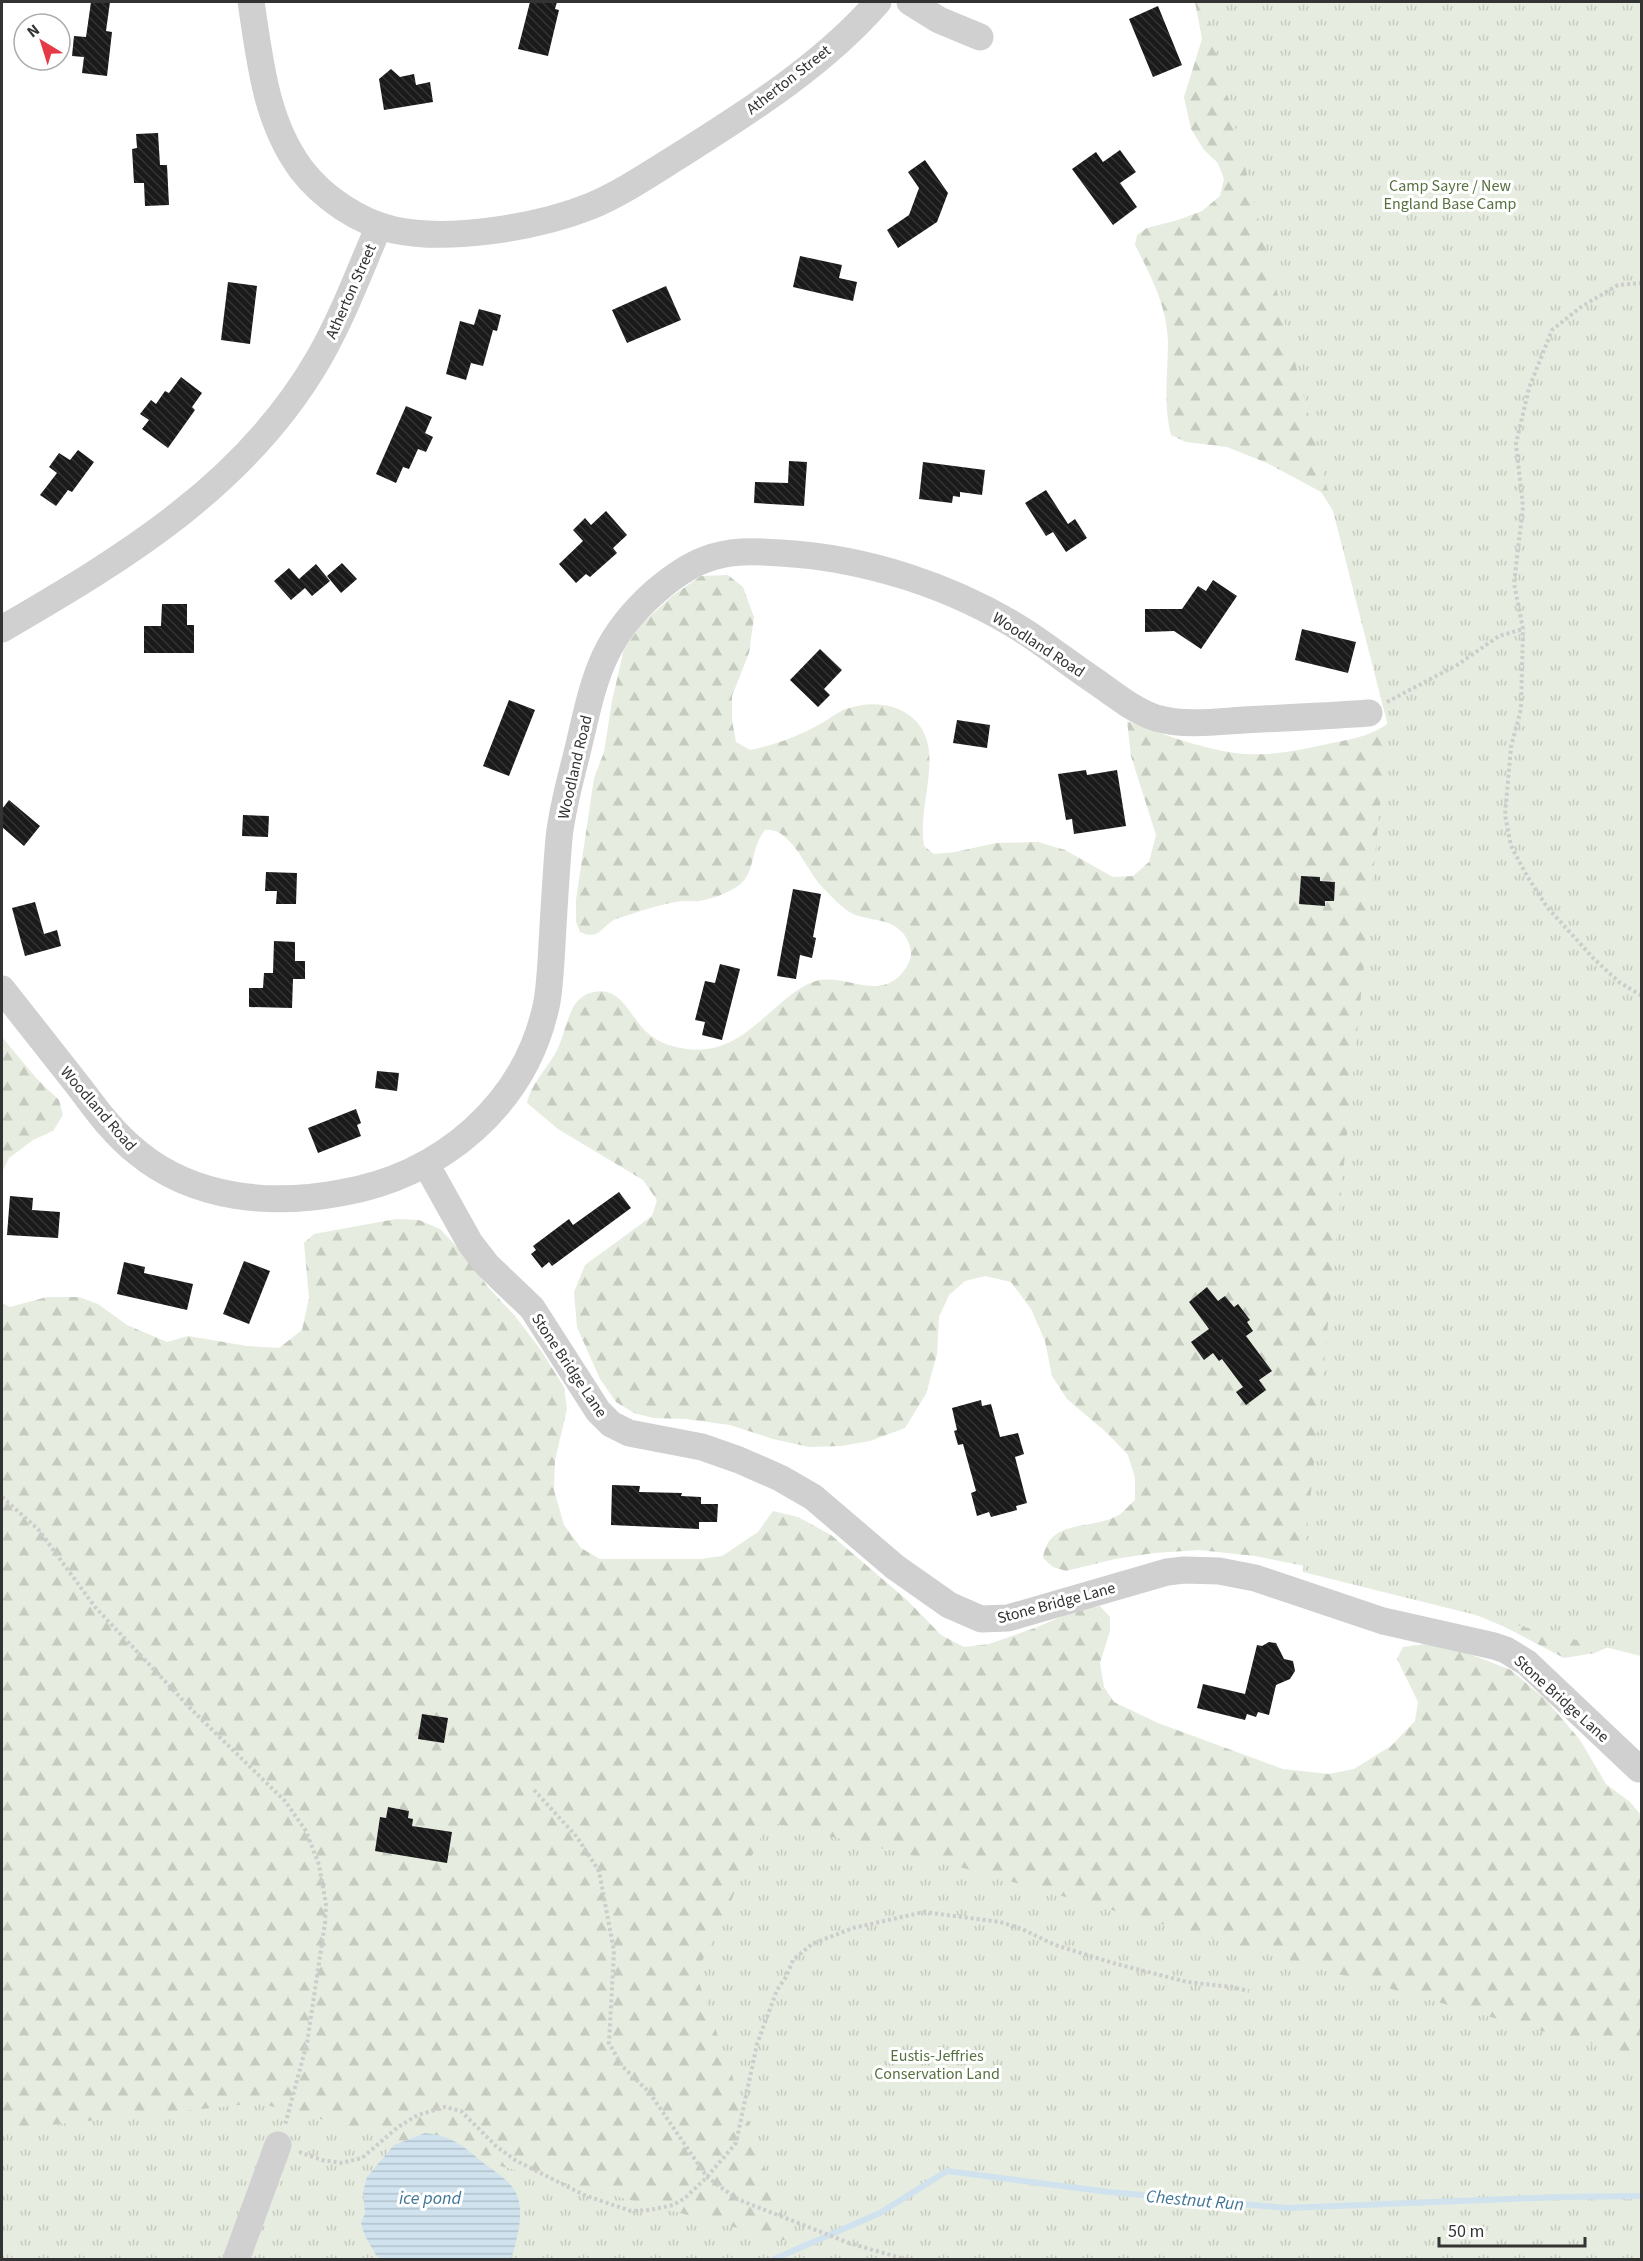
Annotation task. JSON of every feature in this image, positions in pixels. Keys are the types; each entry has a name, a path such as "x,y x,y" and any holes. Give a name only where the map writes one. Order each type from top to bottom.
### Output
{"street":[{"path":"251,2 267,98 285,144 302,171 324,193 348,211 379,226"},
{"name":"Atherton Street","path":"2,629 171,523 210,491 247,455 294,398 319,358 341,315 379,226 416,233 485,231 537,222 597,203 638,181 768,96 840,39 878,2"},
{"path":"910,2 946,24 980,37"},
{"name":"Woodland Road","path":"2,989 99,1113 126,1143 152,1163 192,1184 238,1196 316,1197 369,1187 426,1164 462,1140 493,1112 518,1080 542,1022 549,987 562,817 600,664 614,637 635,610 666,582 707,559 737,552 794,554 839,560 917,581 965,600 1004,619 1128,704 1159,719 1198,722 1369,713"},
{"name":"Stone Bridge Lane","path":"426,1164 470,1243 487,1265 532,1308 597,1411 611,1425 629,1433 683,1443 720,1453 759,1468 798,1487 912,1580 966,1614 981,1619 1008,1618 1132,1581 1175,1571 1219,1571 1246,1576 1365,1616 1506,1650 1527,1663 1639,1768"},
{"path":"236,2259 278,2145"}],"path":[{"path":"1641,283 1618,285 1581,307 1552,330 1537,366 1516,444 1523,507 1514,583 1523,629 1521,709 1511,747 1505,815 1510,846 1547,907 1619,982 1641,996"},
{"path":"1369,713 1457,665 1499,636 1523,629"},
{"path":"2,1497 38,1529 95,1607 194,1712 285,1801 306,1831 313,1847 326,1904 320,1962 307,2043 294,2096 278,2145 322,2160 341,2163 362,2158 398,2127 418,2115 445,2107 460,2111 496,2146 515,2160 584,2195 631,2211 673,2205 685,2198 707,2177 736,2143 757,2044 777,1990 786,1977 793,1960 812,1944 853,1928 924,1912 1000,1922 1022,1929 1055,1945 1113,1964 1187,1982 1249,1991"},
{"path":"534,1790 577,1837 598,1871 614,1951 609,2043 622,2066 649,2092 707,2177 738,2199 849,2243 908,2259"}],"green space":[{"path":"1195,2 1641,2 1623,1640 1595,1653 1564,1658 1505,1627 1457,1607 1324,1570 1255,1556 1199,1550 1154,1553 1115,1559 1066,1571 1053,1567 1043,1558 1053,1537 1061,1531 1119,1515 1135,1500 1135,1478 1128,1455 1107,1433 1067,1399 1052,1376 1045,1341 1031,1309 1011,1282 985,1276 965,1281 949,1295 939,1317 937,1354 926,1394 905,1428 870,1441 841,1446 809,1447 773,1439 730,1425 686,1419 653,1418 634,1413 616,1402 600,1379 577,1327 574,1292 585,1265 652,1216 657,1200 643,1180 558,1129 527,1103 535,1083 556,1052 573,1008 578,1001 587,994 599,991 609,993 624,1004 654,1038 677,1047 703,1050 731,1042 743,1035 788,997 812,982 828,979 878,986 889,983 900,976 911,954 907,939 898,928 886,922 853,914 846,909 817,881 791,842 783,835 765,830 760,837 748,875 734,889 709,899 669,903 619,918 593,935 580,932 576,922 576,900 594,778 604,752 612,701 624,649 642,624 672,596 701,576 728,575 743,587 754,617 749,653 732,696 732,720 736,742 750,750 796,736 843,710 859,705 887,706 899,709 910,716 926,737 929,751 923,834 924,846 934,854 996,843 1038,842 1065,850 1113,877 1133,876 1149,862 1156,835 1131,756 1127,721 1217,750 1232,753 1268,754 1356,738 1378,730 1391,721 1348,534 1321,492 1267,463 1227,447 1186,442 1171,435 1167,401 1168,342 1165,316 1152,280 1135,245 1137,235 1147,228 1202,211 1220,196 1224,179 1218,163 1204,150 1191,129 1184,97 1202,39"},
{"name":"Camp Sayre / New England Base Camp","path":"1203,2 1641,2 1641,1656 1303,1572 1388,726"},
{"path":"2,1037 36,1078 59,1100 63,1115 53,1131 33,1140 9,1158 2,1172"},
{"path":"396,1219 419,1220 440,1229 515,1316 540,1349 564,1387 567,1409 555,1460 554,1490 564,1525 581,1548 600,1559 701,1559 722,1556 758,1532 773,1511 798,1517 831,1535 907,1600 941,1635 964,1647 989,1644 1079,1609 1100,1606 1110,1617 1110,1631 1100,1663 1104,1687 1114,1702 1158,1723 1283,1769 1329,1774 1354,1769 1391,1746 1415,1721 1418,1702 1397,1659 1403,1647 1433,1643 1511,1670 1547,1701 1580,1740 1606,1784 1630,1802 1641,1815 1641,2259 511,2259 426,2133 394,2145 2,2181 2,1303 10,1307 47,1297 79,1297 98,1304 127,1325 167,1342 188,1336 247,1346 279,1348 302,1330 309,1298 304,1243 314,1234"},
{"name":"Eustis-Jeffries Conservation Land","path":"768,1822 949,1864 1526,2027 1641,2056 1641,2259 2,2259 2,2130 259,2103 791,2242 696,1974"}],"water":[{"name":"ice pond","path":"425,2133 442,2136 462,2146 513,2188 519,2204 520,2223 511,2259 383,2260 376,2255 365,2236 361,2223 365,2213 363,2192 367,2177 394,2145"}],"building":[{"path":"91,2 110,2 106,31 112,32 107,76 82,73 84,57 72,56 74,36 86,37"},
{"path":"530,2 557,2 555,9 559,10 548,56 518,49"},
{"path":"1158,6 1182,65 1153,77 1129,19"},
{"path":"391,69 400,77 414,74 416,85 430,82 433,102 384,110 379,79"},
{"path":"158,133 160,165 167,165 169,205 145,206 144,183 134,183 132,149 137,148 136,134"},
{"path":"1120,150 1136,172 1120,183 1137,207 1113,225 1072,169 1096,152 1103,162"},
{"path":"925,160 948,193 937,222 898,248 887,230 909,215 919,188 908,172"},
{"path":"800,256 842,265 839,278 857,282 853,301 793,287"},
{"path":"228,282 257,286 250,344 221,340"},
{"path":"666,286 681,320 627,343 612,310"},
{"path":"479,309 501,315 497,331 493,330 483,366 471,363 466,380 446,374 460,321 474,325"},
{"path":"181,377 202,393 192,407 195,410 168,448 142,429 149,420 140,414 151,400 156,404 165,391 169,393"},
{"path":"406,406 432,417 425,433 433,437 426,452 418,449 409,469 403,467 396,483 376,474"},
{"path":"78,450 94,462 72,492 68,490 56,506 40,495 57,473 49,467 59,453 70,460"},
{"path":"789,461 807,462 804,506 754,503 755,482 788,483"},
{"path":"923,462 985,470 982,495 960,492 960,497 953,496 952,503 919,499"},
{"path":"1046,490 1068,524 1075,519 1087,538 1066,552 1053,532 1046,536 1025,503"},
{"path":"606,511 627,535 613,548 617,553 590,577 586,574 576,583 559,564 583,541 573,530 585,518 591,525"},
{"path":"342,563 357,579 341,593 327,576"},
{"path":"316,564 330,581 312,596 305,588 291,600 274,581 289,568 299,579"},
{"path":"1213,580 1237,596 1201,649 1174,631 1145,632 1145,609 1182,609 1198,586 1206,591"},
{"path":"162,604 187,604 187,625 194,625 194,653 144,653 144,626 161,626"},
{"path":"1302,629 1356,642 1348,673 1295,660"},
{"path":"820,649 842,670 824,689 830,695 818,707 790,680"},
{"path":"509,700 535,710 509,776 483,766"},
{"path":"957,720 990,725 987,748 953,743"},
{"path":"1086,770 1087,775 1117,770 1126,826 1074,834 1072,819 1066,820 1058,774"},
{"path":"9,800 40,826 24,846 2,827 2,809"},
{"path":"243,815 269,816 268,837 242,836"},
{"path":"266,872 297,873 296,904 276,904 277,891 265,891"},
{"path":"1301,876 1320,877 1320,881 1335,882 1334,901 1325,901 1325,906 1299,904"},
{"path":"793,889 821,894 813,937 816,938 812,958 800,955 796,979 777,976"},
{"path":"35,902 44,934 57,930 61,946 25,956 12,908"},
{"path":"274,941 295,942 295,961 305,961 305,979 293,979 292,1008 249,1007 249,988 263,988 264,973 273,973"},
{"path":"720,964 740,969 722,1040 702,1035 705,1022 695,1020 705,981 715,983"},
{"path":"377,1071 399,1073 397,1091 375,1088"},
{"path":"356,1109 361,1123 357,1125 361,1136 318,1153 308,1128"},
{"path":"619,1192 631,1208 552,1266 549,1262 542,1268 531,1254 536,1250 533,1246 569,1219 573,1225"},
{"path":"10,1196 33,1198 32,1210 60,1212 58,1238 7,1235"},
{"path":"244,1261 270,1271 249,1324 223,1314"},
{"path":"124,1262 145,1267 144,1273 193,1284 187,1310 117,1294"},
{"path":"1207,1287 1218,1301 1225,1296 1234,1307 1238,1304 1250,1320 1247,1322 1253,1331 1246,1336 1272,1371 1259,1380 1266,1390 1246,1405 1236,1392 1243,1387 1222,1359 1219,1361 1213,1353 1204,1360 1191,1342 1209,1329 1189,1302"},
{"path":"981,1400 982,1406 991,1404 1000,1437 1018,1433 1024,1454 1015,1457 1027,1503 1016,1506 1017,1510 991,1517 989,1512 977,1516 971,1493 976,1491 963,1444 958,1445 952,1408"},
{"path":"612,1485 640,1486 639,1492 682,1493 681,1496 701,1497 701,1504 718,1504 717,1522 699,1522 699,1529 611,1525"},
{"path":"1269,1642 1276,1643 1284,1659 1293,1661 1295,1671 1290,1679 1276,1685 1269,1715 1258,1712 1256,1717 1247,1714 1245,1720 1197,1708 1203,1684 1245,1694 1257,1645 1262,1646"},
{"path":"422,1714 448,1718 444,1743 418,1739"},
{"path":"388,1807 409,1811 408,1818 413,1819 412,1826 452,1832 447,1863 375,1851 380,1817 386,1818"}],"waterway":[{"name":"Chestnut Run","path":"772,2260 880,2213 947,2171 1109,2192 1287,2208 1558,2197 1642,2196"}]}
